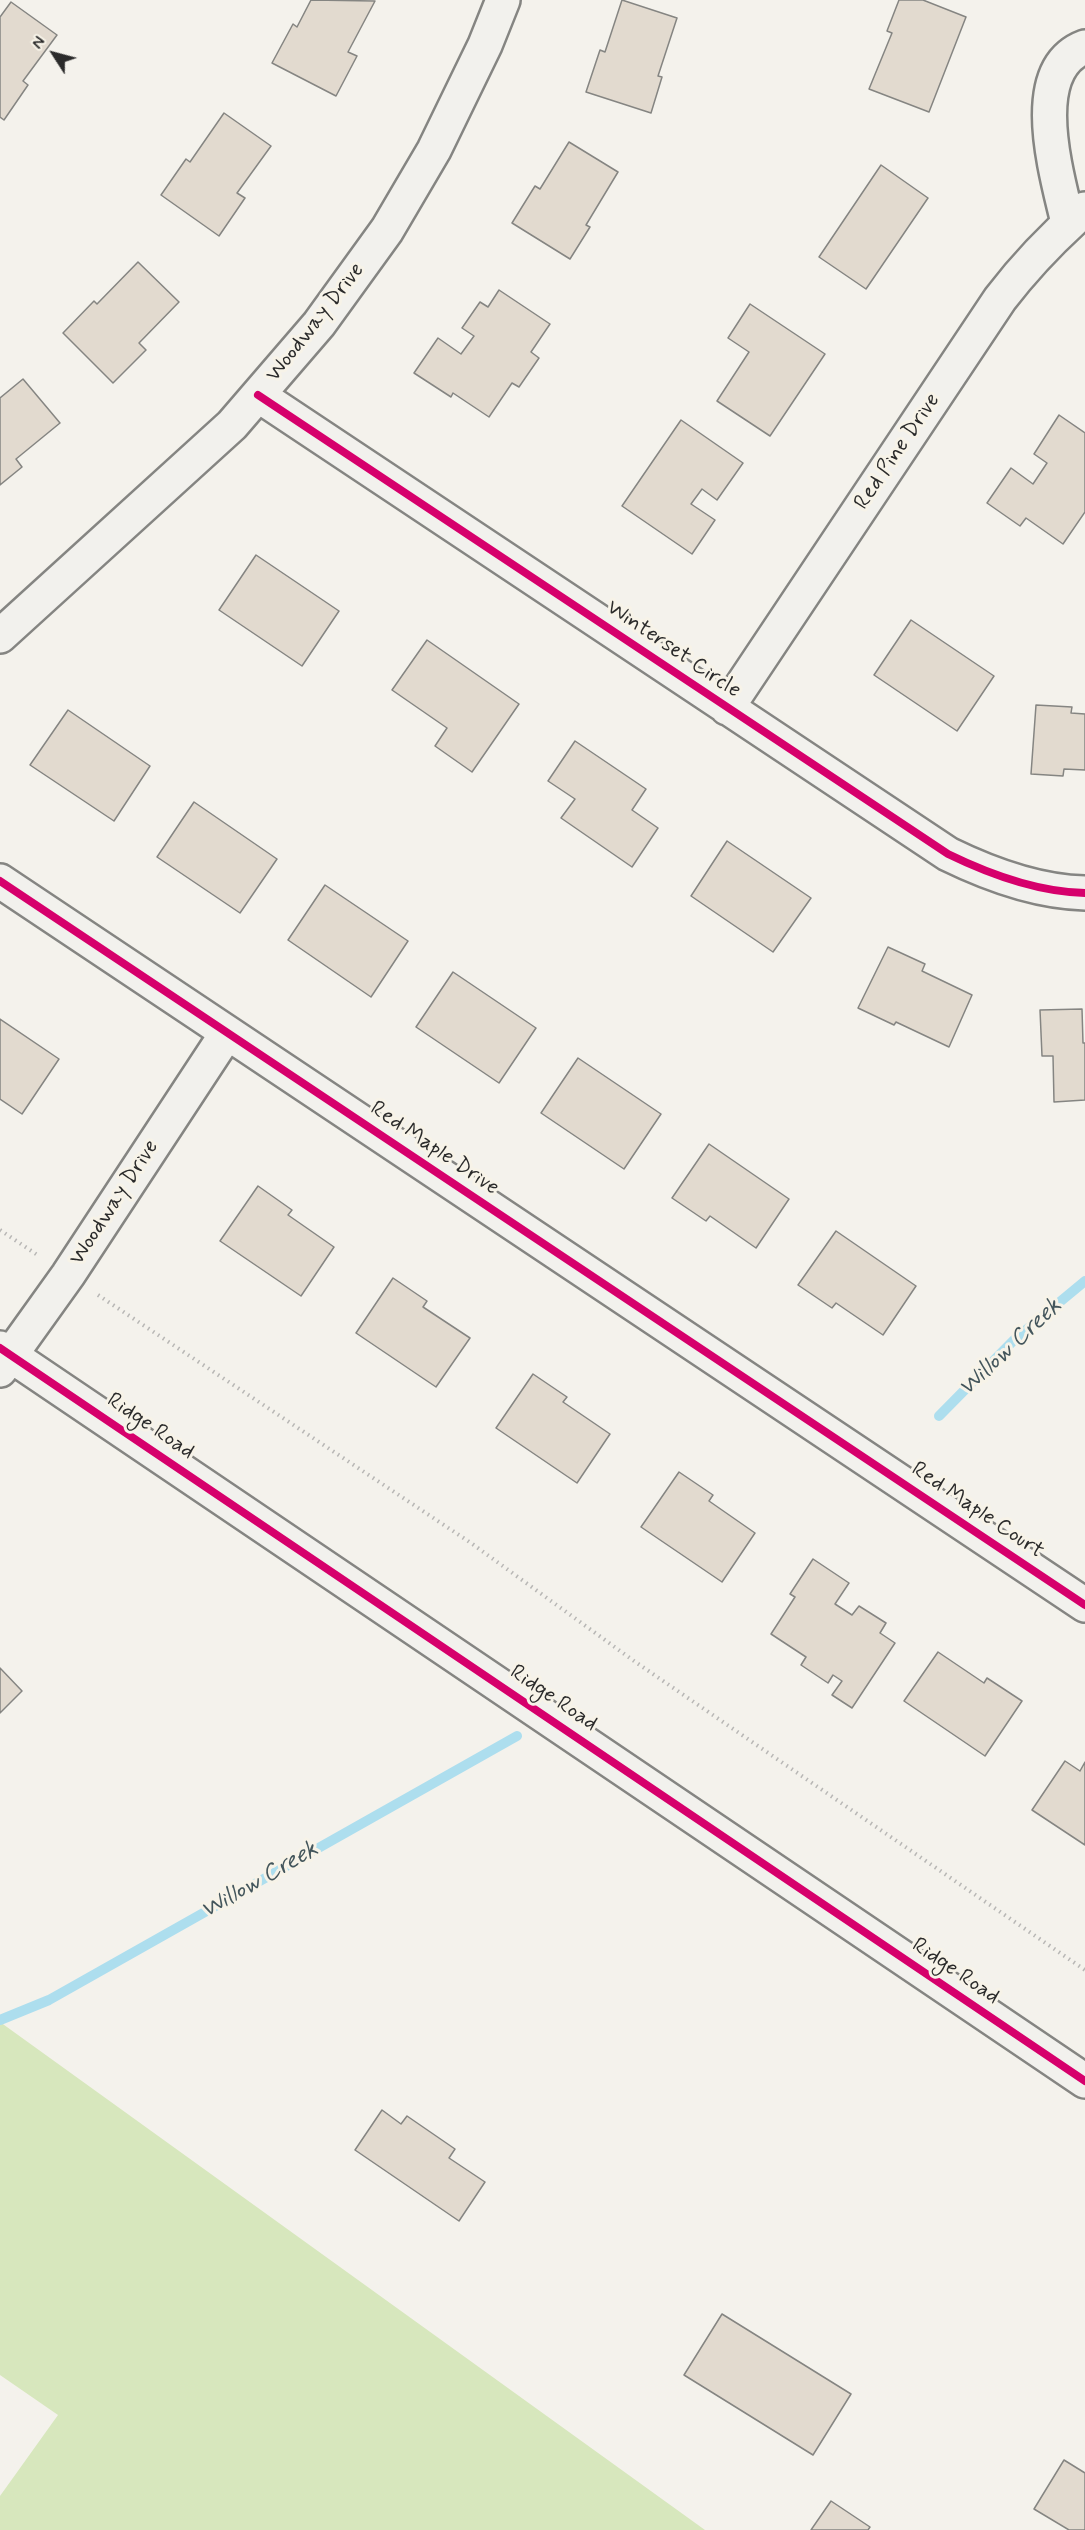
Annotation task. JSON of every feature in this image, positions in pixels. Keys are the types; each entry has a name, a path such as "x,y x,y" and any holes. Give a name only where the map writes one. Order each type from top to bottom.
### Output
{"street":[{"name":"Woodway Drive","path":"0,636 232,425 319,324 387,230 434,150 485,45 503,0"},
{"path":"1077,216 1052,149 1050,117 1052,89 1060,68 1075,51 1085,47"},
{"name":"Red Pine Drive","path":"727,708 1000,299 1025,266 1077,216"},
{"name":"Winterset Circle","path":"258,395 948,854 1012,881 1069,893 1085,893"},
{"name":"Red Maple Drive","path":"0,881 848,1447"},
{"name":"Woodway Drive","path":"3,1357 68,1275 227,1033"},
{"name":"Ridge Road","path":"3,1357 1085,2081"},
{"name":"Red Maple Court","path":"848,1447 1085,1605"}],"path":[{"path":"0,1230 471,1543 634,1661 1085,1970"}],"green space":[{"path":"0,2022 705,2530 0,2530 0,2496 58,2415 0,2375"}],"building":[{"path":"311,0 375,1 348,52 357,56 336,96 272,63 293,24 297,27"},
{"path":"622,0 677,18 658,76 662,77 651,113 586,92 600,50 605,52"},
{"path":"899,0 923,0 966,17 929,112 869,89 892,33 887,31"},
{"path":"11,2 57,35 23,81 28,85 4,120 0,117 0,17"},
{"path":"224,113 271,146 237,193 245,198 219,236 161,195 186,159 190,162"},
{"path":"569,142 618,172 586,225 590,227 570,259 512,223 535,186 540,189"},
{"path":"881,165 928,198 866,289 819,257"},
{"path":"138,262 179,302 139,343 146,350 113,383 63,333 94,301 97,304"},
{"path":"499,290 550,324 531,352 539,358 519,387 512,383 489,417 453,393 451,397 414,373 438,338 461,354 474,336 462,328 480,302 488,307"},
{"path":"750,304 825,354 770,436 717,401 749,352 728,338"},
{"path":"23,379 60,423 16,459 22,467 0,485 0,398"},
{"path":"1059,415 1085,433 1085,512 1063,544 1026,518 1020,526 987,503 1011,468 1033,484 1047,463 1034,454"},
{"path":"681,420 743,463 717,500 702,489 691,504 715,520 692,554 622,506"},
{"path":"256,555 339,611 302,666 219,610"},
{"path":"911,620 994,676 957,731 874,675"},
{"path":"427,640 519,704 472,772 435,746 447,728 392,690"},
{"path":"1036,705 1072,707 1071,713 1085,714 1085,770 1064,769 1063,776 1031,774"},
{"path":"68,710 150,766 114,821 30,765"},
{"path":"575,741 646,789 632,810 658,828 632,867 561,818 575,799 548,781"},
{"path":"194,802 277,859 240,913 157,857"},
{"path":"727,841 811,898 773,952 691,896"},
{"path":"325,885 408,941 371,997 288,940"},
{"path":"888,947 925,964 922,971 972,995 949,1047 896,1022 894,1025 858,1008"},
{"path":"453,972 536,1028 499,1083 416,1027"},
{"path":"1082,1009 1083,1043 1085,1043 1085,1100 1054,1102 1053,1056 1042,1056 1040,1010"},
{"path":"0,1019 59,1059 22,1114 0,1099"},
{"path":"578,1058 661,1114 624,1169 541,1113"},
{"path":"709,1144 789,1199 756,1248 710,1216 706,1221 672,1198"},
{"path":"258,1186 292,1210 288,1215 334,1247 301,1296 220,1241"},
{"path":"836,1231 916,1286 883,1335 836,1303 832,1308 798,1285"},
{"path":"393,1278 427,1301 423,1307 470,1338 436,1387 356,1333"},
{"path":"533,1374 567,1397 563,1402 610,1434 577,1483 496,1428"},
{"path":"679,1472 713,1495 709,1501 755,1533 722,1582 641,1527"},
{"path":"813,1559 849,1583 835,1604 852,1615 859,1606 886,1623 880,1633 895,1643 852,1708 832,1695 842,1681 833,1675 828,1683 801,1665 806,1657 771,1634 795,1597 790,1594"},
{"path":"938,1652 984,1683 987,1678 1022,1701 985,1756 904,1701"},
{"path":"0,1668 22,1691 0,1713"},
{"path":"1065,1761 1080,1771 1085,1762 1085,1845 1032,1810"},
{"path":"382,2110 401,2124 407,2116 455,2149 449,2158 485,2182 459,2221 355,2150"},
{"path":"722,2314 851,2394 813,2455 684,2375"},
{"path":"1064,2460 1085,2473 1085,2530 1069,2530 1034,2509"},
{"path":"831,2501 870,2527 868,2530 811,2530"}],"waterway":[{"name":"Willow Creek","path":"939,1416 1015,1339 1085,1281"},
{"name":"Willow Creek","path":"0,2020 49,2000 517,1736"}],"cycle path":[{"path":"258,395 948,854 981,869 1032,886 1085,893"},
{"path":"0,881 1085,1605"},
{"path":"0,1348 1085,2081"}]}
